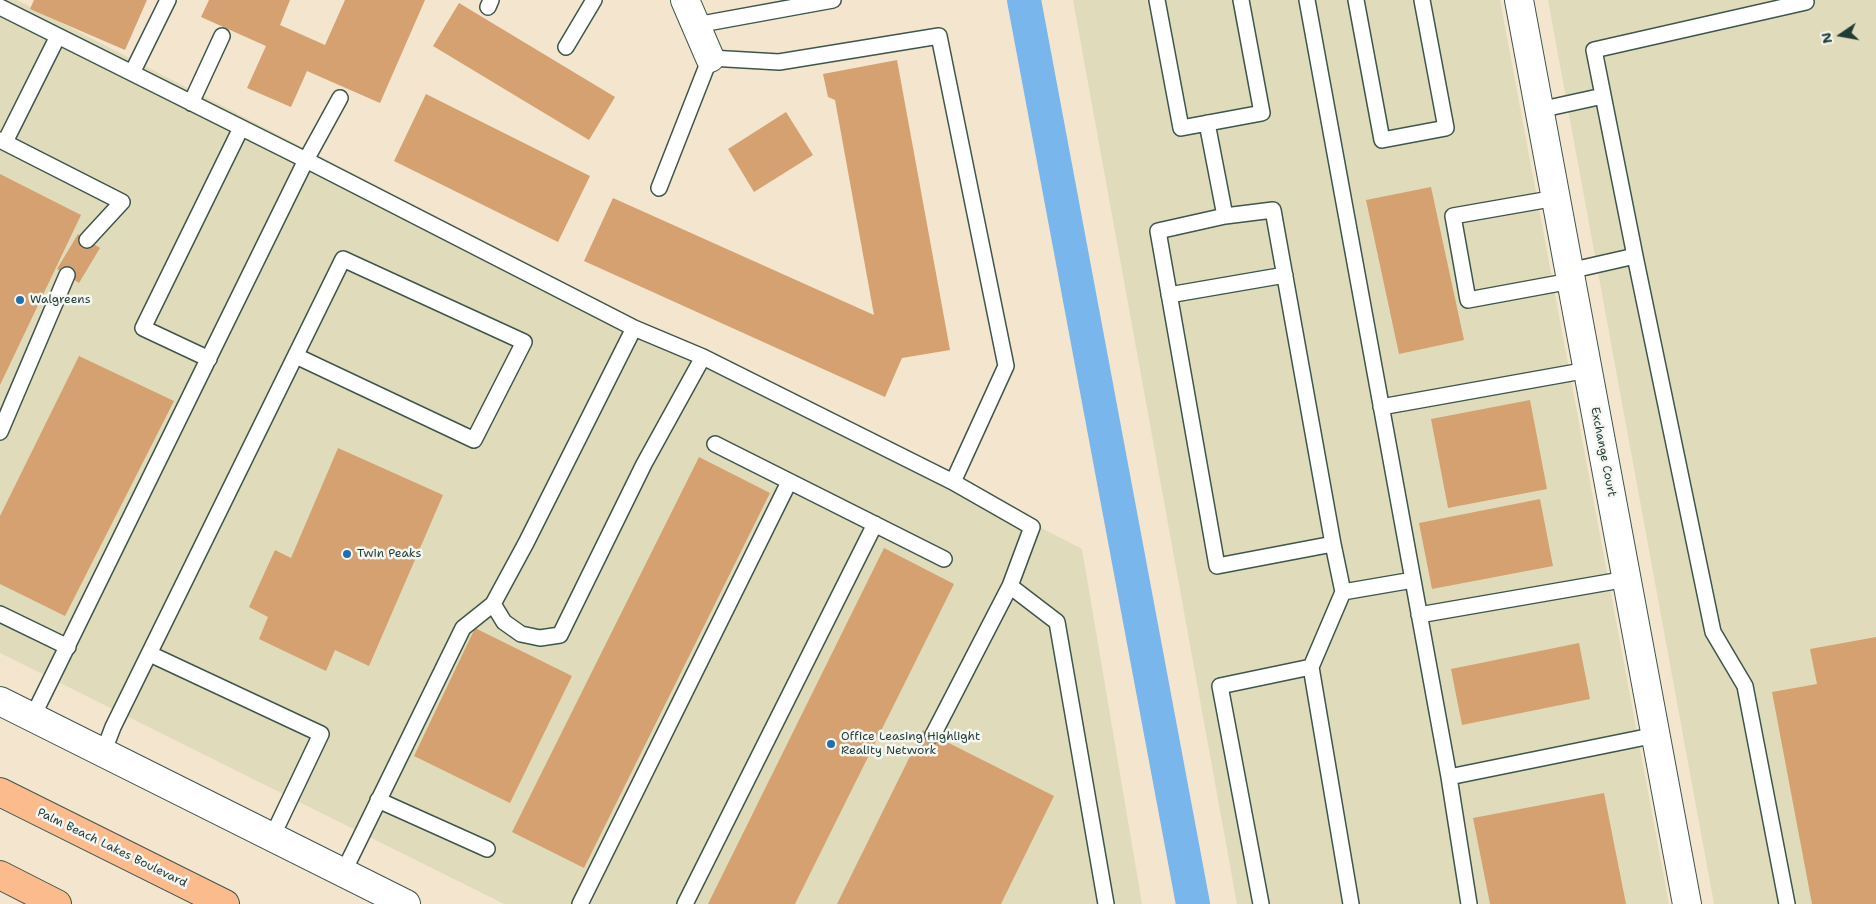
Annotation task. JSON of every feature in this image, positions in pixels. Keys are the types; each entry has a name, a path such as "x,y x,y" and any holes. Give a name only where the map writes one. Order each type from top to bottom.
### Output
{"main road":[{"name":"Palm Beach Lakes Boulevard","path":"0,792 225,904"},
{"path":"0,875 58,904"}],"street":[{"path":"685,0 710,58"},
{"name":"Exchange Court","path":"1518,0 1688,904"},
{"path":"0,700 406,904"}],"lane":[{"path":"132,73 168,0"},
{"path":"566,47 594,0"},
{"path":"696,25 834,0"},
{"path":"1157,0 1181,128 1262,113 1241,0"},
{"path":"1307,0 1449,777 1469,904"},
{"path":"1356,0 1382,140 1446,128 1422,0"},
{"path":"1787,904 1745,686 1713,632 1594,50 1806,2"},
{"path":"0,7 306,160 634,328 703,357 953,482 1032,527 1010,586 933,735"},
{"path":"58,36 3,141 122,202 87,240"},
{"path":"191,103 222,36"},
{"path":"659,188 710,58 779,62 939,36 1006,366 953,482"},
{"path":"1539,110 1603,96"},
{"path":"33,716 306,160 340,98"},
{"path":"1207,123 1225,216"},
{"path":"209,359 142,328 241,128"},
{"path":"1556,198 1453,216 1468,300 1570,276 1635,256"},
{"path":"1333,544 1217,566 1158,231 1225,216 1274,210 1343,592 1311,668 1351,904"},
{"path":"103,753 113,727 343,259 524,342 474,440 296,356"},
{"path":"1169,295 1285,275"},
{"path":"0,432 67,276"},
{"path":"344,873 463,628 493,604 526,543 634,328"},
{"path":"493,604 504,622 521,634 540,638 560,635 644,464 703,357"},
{"path":"1381,407 1588,370"},
{"path":"715,444 944,559"},
{"path":"580,904 789,482"},
{"path":"685,904 874,524"},
{"path":"1419,615 1626,579"},
{"path":"1343,592 1413,580"},
{"path":"1010,586 1057,622 1106,904"},
{"path":"0,614 68,647"},
{"path":"150,654 321,734 272,837"},
{"path":"1262,904 1220,686 1311,668"},
{"path":"1449,777 1656,735"},
{"path":"378,800 487,849"}],"shaded area":[{"path":"0,0 17,0 1082,549 1142,904 504,904 0,653"},
{"path":"1073,0 1500,0 1669,904 1237,904"},
{"path":"1548,0 1876,0 1876,904 1714,904"}],"building":[{"path":"34,0 147,0 125,50 30,9"},
{"path":"209,0 290,0 280,25 325,45 345,0 425,0 380,103 307,71 291,107 247,88 266,46 201,17"},
{"path":"459,3 615,97 589,140 433,46"},
{"path":"897,60 950,350 902,358 885,397 584,261 613,198 874,315 835,100 828,97 823,74"},
{"path":"426,94 590,176 558,242 394,161"},
{"path":"786,112 813,155 754,192 728,149"},
{"name":"Walgreens","path":"0,174 81,215 0,385"},
{"path":"1431,187 1464,340 1399,354 1366,200"},
{"path":"78,234 100,248 79,283 57,269"},
{"path":"79,356 174,401 65,616 0,584 0,516"},
{"path":"1530,400 1547,489 1448,508 1431,419"},
{"path":"338,448 443,495 369,666 335,650 326,671 259,639 268,617 249,607 275,550 291,558"},
{"path":"699,457 770,493 584,868 512,832"},
{"path":"1540,499 1553,566 1432,589 1419,523"},
{"name":"Office Leasing Highlight Reality Network","path":"884,548 954,584 795,904 708,904"},
{"path":"475,628 572,676 510,803 414,756"},
{"path":"1876,637 1876,904 1812,904 1772,692 1817,684 1810,649"},
{"path":"1579,643 1590,699 1462,725 1451,669"},
{"path":"923,730 1054,796 1001,904 837,904"},
{"path":"1604,793 1626,904 1490,904 1473,818"}],"waterway":[{"path":"1024,0 1193,904"}],"place":[{"name":"Walgreens","path":"20,300"},
{"name":"Twin Peaks","path":"347,554"},
{"name":"Office Leasing Highlight Reality Network","path":"831,744"}]}
